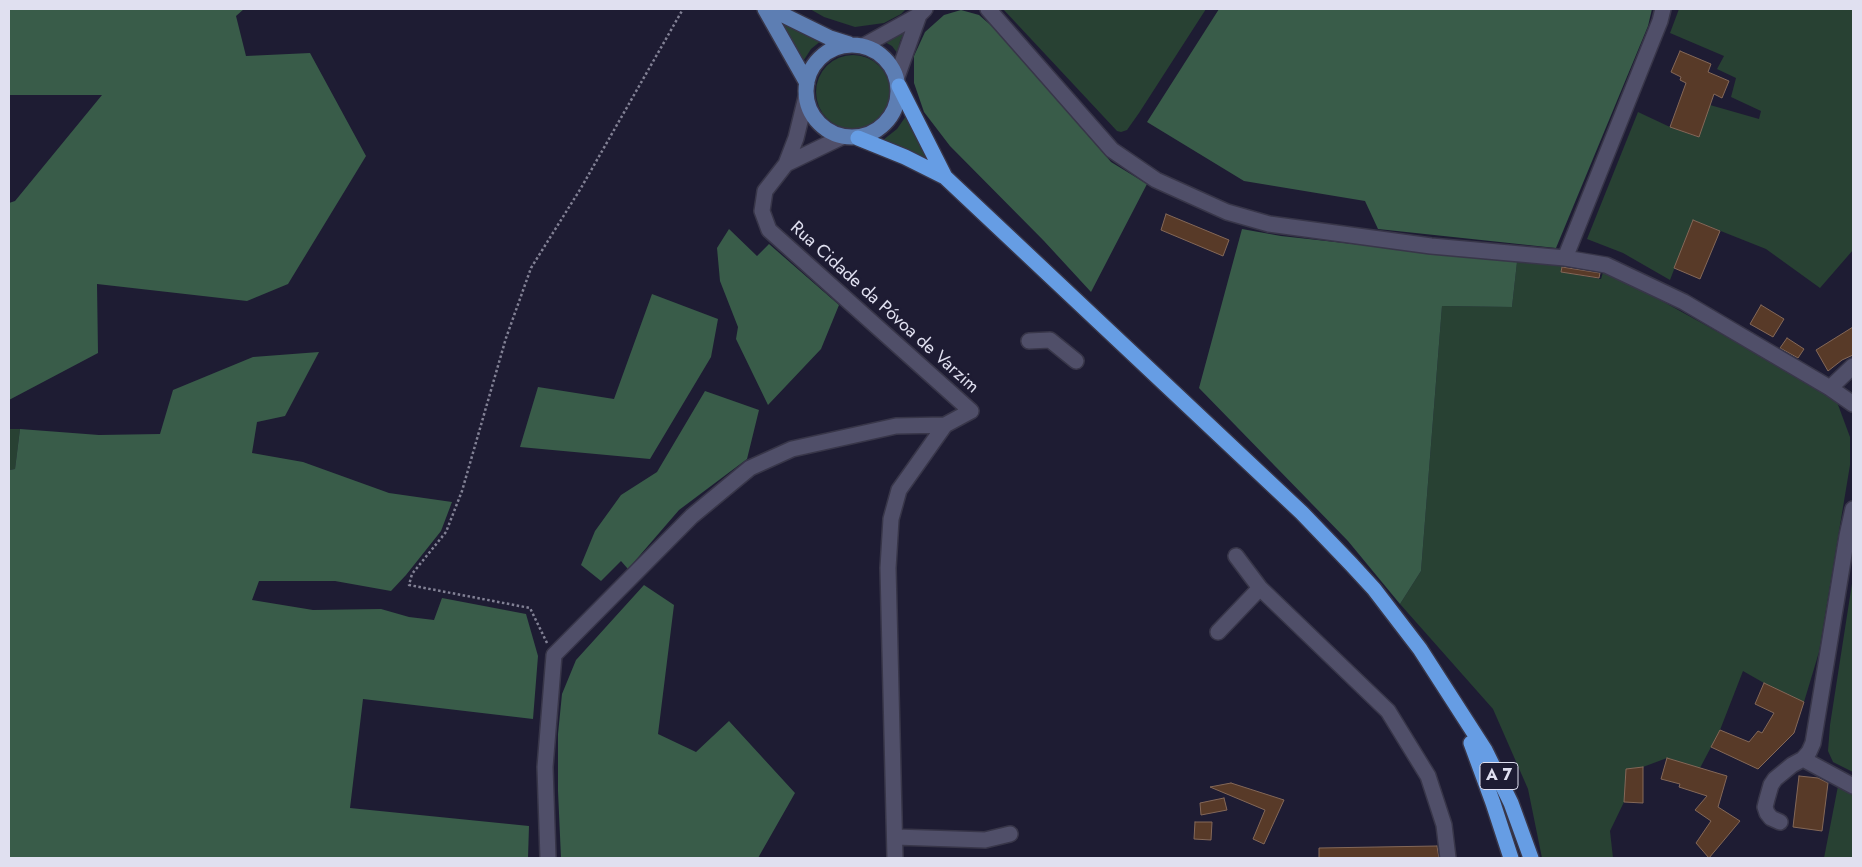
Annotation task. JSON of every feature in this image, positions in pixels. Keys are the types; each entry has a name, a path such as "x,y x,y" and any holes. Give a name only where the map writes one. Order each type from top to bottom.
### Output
{"highway":[{"path":"898,82 945,177"},
{"path":"850,137 905,158 945,177 1187,404 1327,539 1374,589 1397,618 1420,649 1453,700"},
{"name":"A 7","path":"1453,700 1481,767 1511,858"},
{"name":"A 7","path":"1453,700 1497,773 1511,803 1531,858"}],"main road":[{"path":"765,9 807,90 810,110 818,122 829,132 850,137 872,134 884,126 897,105 898,82 886,60 856,45 830,38 771,9"},
{"path":"807,90 812,68 820,57 840,46 856,45"}],"street":[{"path":"988,9 1112,150 1156,180 1227,212 1269,224 1432,246 1565,258 1606,266 1684,302 1830,388 1853,404"},
{"path":"1565,258 1660,21 1663,9"},
{"path":"856,45 922,12"},
{"path":"898,82 922,12"},
{"name":"Rua Cidade da Póvoa de Varzim","path":"807,90 796,138 786,164 765,190 762,212 769,230 971,411 945,425"},
{"path":"786,164 850,137"},
{"path":"1029,341 1050,340 1076,361"},
{"path":"1830,388 1853,366"},
{"path":"548,858 545,766 554,655 692,516 750,468 792,449 811,444 896,426 945,425"},
{"path":"895,858 888,568 891,519 899,490 945,425"},
{"path":"1780,822 1770,818 1765,807 1771,785 1780,774 1803,759 1809,752 1816,728 1847,536 1853,510"},
{"path":"1236,556 1260,588 1388,711 1428,776 1444,825 1448,858"},
{"path":"1218,632 1260,588"},
{"path":"1803,759 1853,786"},
{"path":"895,837 986,840 1010,834"}],"path":[{"path":"554,655 530,608 410,585 412,574 446,532 462,491 506,338 531,268 582,188 684,9"}],"green space":[{"path":"9,9 244,9 236,16 246,56 310,53 366,156 288,284 247,301 97,284 98,353 9,400 9,203 15,201 102,95 9,95"},
{"path":"810,9 906,9 901,14 884,23 855,27 824,17"},
{"path":"1003,9 1206,9 1139,113 1127,130 1121,132 1117,131"},
{"path":"1219,9 1652,9 1648,26 1556,248 1378,229 1365,201 1244,181 1147,122"},
{"path":"1679,9 1853,9 1853,250 1820,288 1766,249 1693,220 1670,280 1623,253 1587,239 1638,112 1670,127 1698,137 1710,105 1759,119 1761,111 1731,97 1736,78 1717,69 1724,56 1670,33"},
{"path":"961,10 979,15 1002,35 1111,162 1147,184 1091,292 1044,241 950,146 924,112 914,83 914,56 925,32 944,15"},
{"path":"781,21 822,40 811,49 802,63 779,22"},
{"path":"907,28 900,41 898,54 892,46 883,41"},
{"path":"853,55 867,58 879,66 887,78 890,92 887,106 879,118 867,126 853,129 839,126 827,118 819,106 816,92 819,78 827,66 839,58"},
{"path":"906,116 935,160 932,163 900,146 883,140 897,129"},
{"path":"729,229 757,256 769,244 839,305 821,349 768,405 736,339 738,327 720,281 717,248"},
{"path":"1242,229 1281,236 1517,262 1512,307 1442,306 1421,571 1400,604 1348,541 1199,388"},
{"path":"1563,261 1561,272 1601,279 1604,269 1805,380 1837,402 1850,437 1850,465 1819,652 1804,702 1743,671 1720,730 1700,768 1667,758 1643,767 1626,769 1624,802 1610,831 1613,858 1542,858 1528,789 1493,709 1400,604 1421,571 1442,306 1512,307 1517,262"},
{"path":"652,294 718,319 711,357 650,459 520,447 538,387 614,399"},
{"path":"319,352 285,416 257,422 252,453 303,462 389,493 452,502 441,531 391,591 335,581 259,581 252,600 313,610 381,609 409,617 434,620 442,598 526,614 538,656 533,719 363,699 350,808 529,826 528,858 9,858 9,470 15,469 20,429 99,435 160,434 173,390 253,357"},
{"path":"705,391 759,410 747,459 679,510 628,569 621,561 601,581 581,565 595,531 621,495 657,472"},
{"path":"9,429 20,429 15,469 9,470"},
{"path":"1853,577 1853,772 1833,762 1828,751 1830,725"},
{"path":"644,585 674,605 658,734 696,752 729,721 795,793 758,858 561,858 558,734 562,694 576,660"},
{"path":"1838,786 1853,792 1853,858 1824,858"}],"building":[{"path":"1680,51 1711,64 1708,72 1729,81 1722,98 1714,94 1699,137 1670,127 1686,83 1680,80 1681,77 1671,72"},
{"path":"1166,214 1229,240 1223,256 1161,230"},
{"path":"1693,220 1720,231 1700,279 1674,268"},
{"path":"1562,267 1600,273 1599,278 1561,272"},
{"path":"1761,305 1784,319 1773,337 1750,324"},
{"path":"1853,327 1853,355 1842,360 1828,371 1816,350"},
{"path":"1787,338 1804,349 1798,358 1780,348"},
{"path":"1764,683 1804,702 1794,733 1758,769 1711,747 1720,730 1749,742 1758,731 1762,733 1774,713 1755,704"},
{"path":"1667,758 1727,776 1718,807 1740,821 1709,858 1696,843 1711,821 1695,810 1707,796 1679,787 1680,784 1661,779"},
{"path":"1643,767 1643,803 1624,802 1626,769"},
{"path":"1799,776 1818,778 1828,783 1822,831 1793,827"},
{"path":"1231,783 1284,800 1264,844 1253,839 1265,810 1210,787"},
{"path":"1224,798 1227,810 1201,815 1200,803"},
{"path":"1195,822 1212,822 1211,840 1194,839"},
{"path":"1437,846 1439,858 1319,858 1319,848"}]}
